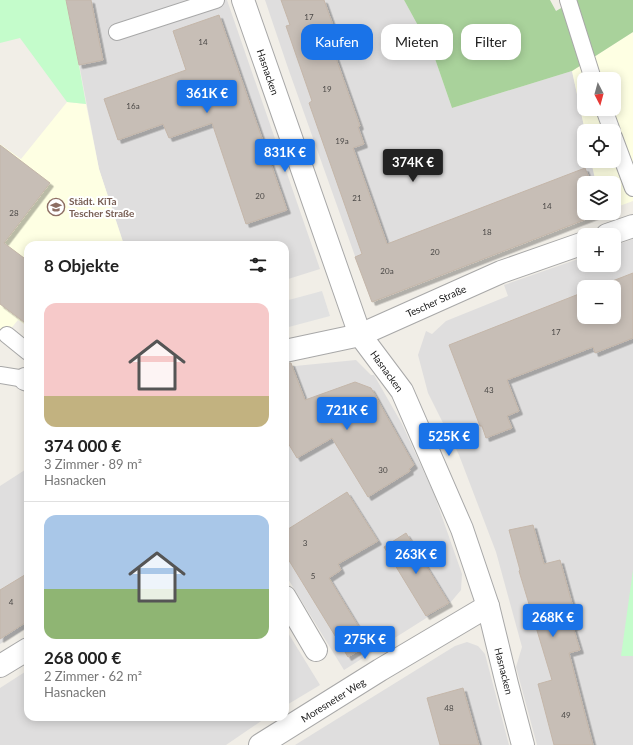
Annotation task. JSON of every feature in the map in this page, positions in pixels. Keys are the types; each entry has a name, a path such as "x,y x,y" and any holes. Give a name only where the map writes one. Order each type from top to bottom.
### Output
{"street":[{"name":"Hasnacken","path":"243,0 360,335 402,390 462,529 488,606 523,745"},
{"path":"621,230 633,226"},
{"name":"Tescher Straße","path":"289,350 360,335 501,272 577,245"},
{"path":"289,604 316,650"},
{"name":"Moresneter Weg","path":"260,745 380,670 488,606"},
{"path":"0,666 24,651"}],"lane":[{"path":"117,32 216,0"},
{"path":"568,0 591,72"},
{"path":"621,156 633,188"},
{"path":"7,335 24,349"},
{"path":"0,375 24,379"}],"shaded area":[{"path":"67,0 227,0 320,269 289,279 289,241 123,241 99,169"},
{"path":"265,0 404,0 417,24 381,24 381,60 435,60 452,108 572,71 577,94 577,116 582,116 583,124 577,124 577,168 593,168 594,176 577,176 577,220 583,220 371,301"},
{"path":"633,32 633,201 621,205 621,176 594,176 593,168 621,168 621,124 583,124 582,116 621,116 621,72 577,72 577,94 572,71"},
{"name":"Städt. KiTa Tescher Straße","path":"67,102 86,104 99,169 123,241 24,241 24,324 18,320 0,342 0,144 21,159"},
{"path":"633,239 633,745 537,745 516,667 522,647 496,552 459,455 428,393 418,355 426,331 432,334 446,321 508,296 504,285 577,259 577,272 621,272 621,243"},
{"path":"322,291 330,316 289,327 289,300"},
{"path":"356,360 371,375 374,375 402,424 434,494 462,574 461,590 450,603 344,670 289,581 289,367"},
{"path":"24,471 24,629 0,644 0,486"},
{"path":"289,635 320,685 289,704"},
{"path":"467,642 478,646 485,654 509,745 295,745 455,646"},
{"path":"24,673 24,721 261,721 226,745 0,745 0,688"}],"green space":[{"path":"0,0 67,0 86,104 67,102 20,38 0,43"},
{"path":"404,0 550,0 556,11 575,0 633,0 633,32 572,71 452,108 435,60 453,60 453,24 417,24"},
{"path":"633,570 633,656 621,656"}],"building":[{"path":"66,0 91,0 103,60 79,65"},
{"path":"281,0 324,0 333,24 301,24 301,60 337,60 360,126 358,127 364,144 353,148 387,244 585,168 588,176 577,176 577,220 584,220 372,302 355,257 362,254 309,103 312,101 286,26 290,25"},
{"path":"219,15 287,210 246,224 212,123 169,138 163,124 118,140 104,99 186,70 173,31"},
{"path":"0,145 50,183 4,243 24,258 24,322 0,304"},
{"path":"633,273 633,338 595,353 593,347 507,380 519,411 507,416 512,428 486,438 449,345 577,295 577,324 621,324 621,280 615,280"},
{"path":"289,363 291,363 305,400 355,382 371,388 414,465 409,469 410,471 368,497 332,438 297,458 289,445"},
{"path":"347,492 378,541 338,564 341,570 329,578 369,644 348,657 289,561 289,528"},
{"path":"533,525 544,564 560,560 578,625 573,627 580,650 569,653 593,745 554,745 538,684 552,680 519,571 520,570 509,530"},
{"path":"406,533 449,603 426,616 384,547"},
{"path":"24,575 24,624 0,639 0,590"},
{"path":"463,688 479,745 440,745 427,698"}],"place":[{"name":"Städt. KiTa Tescher Straße","path":"56,207"}]}
